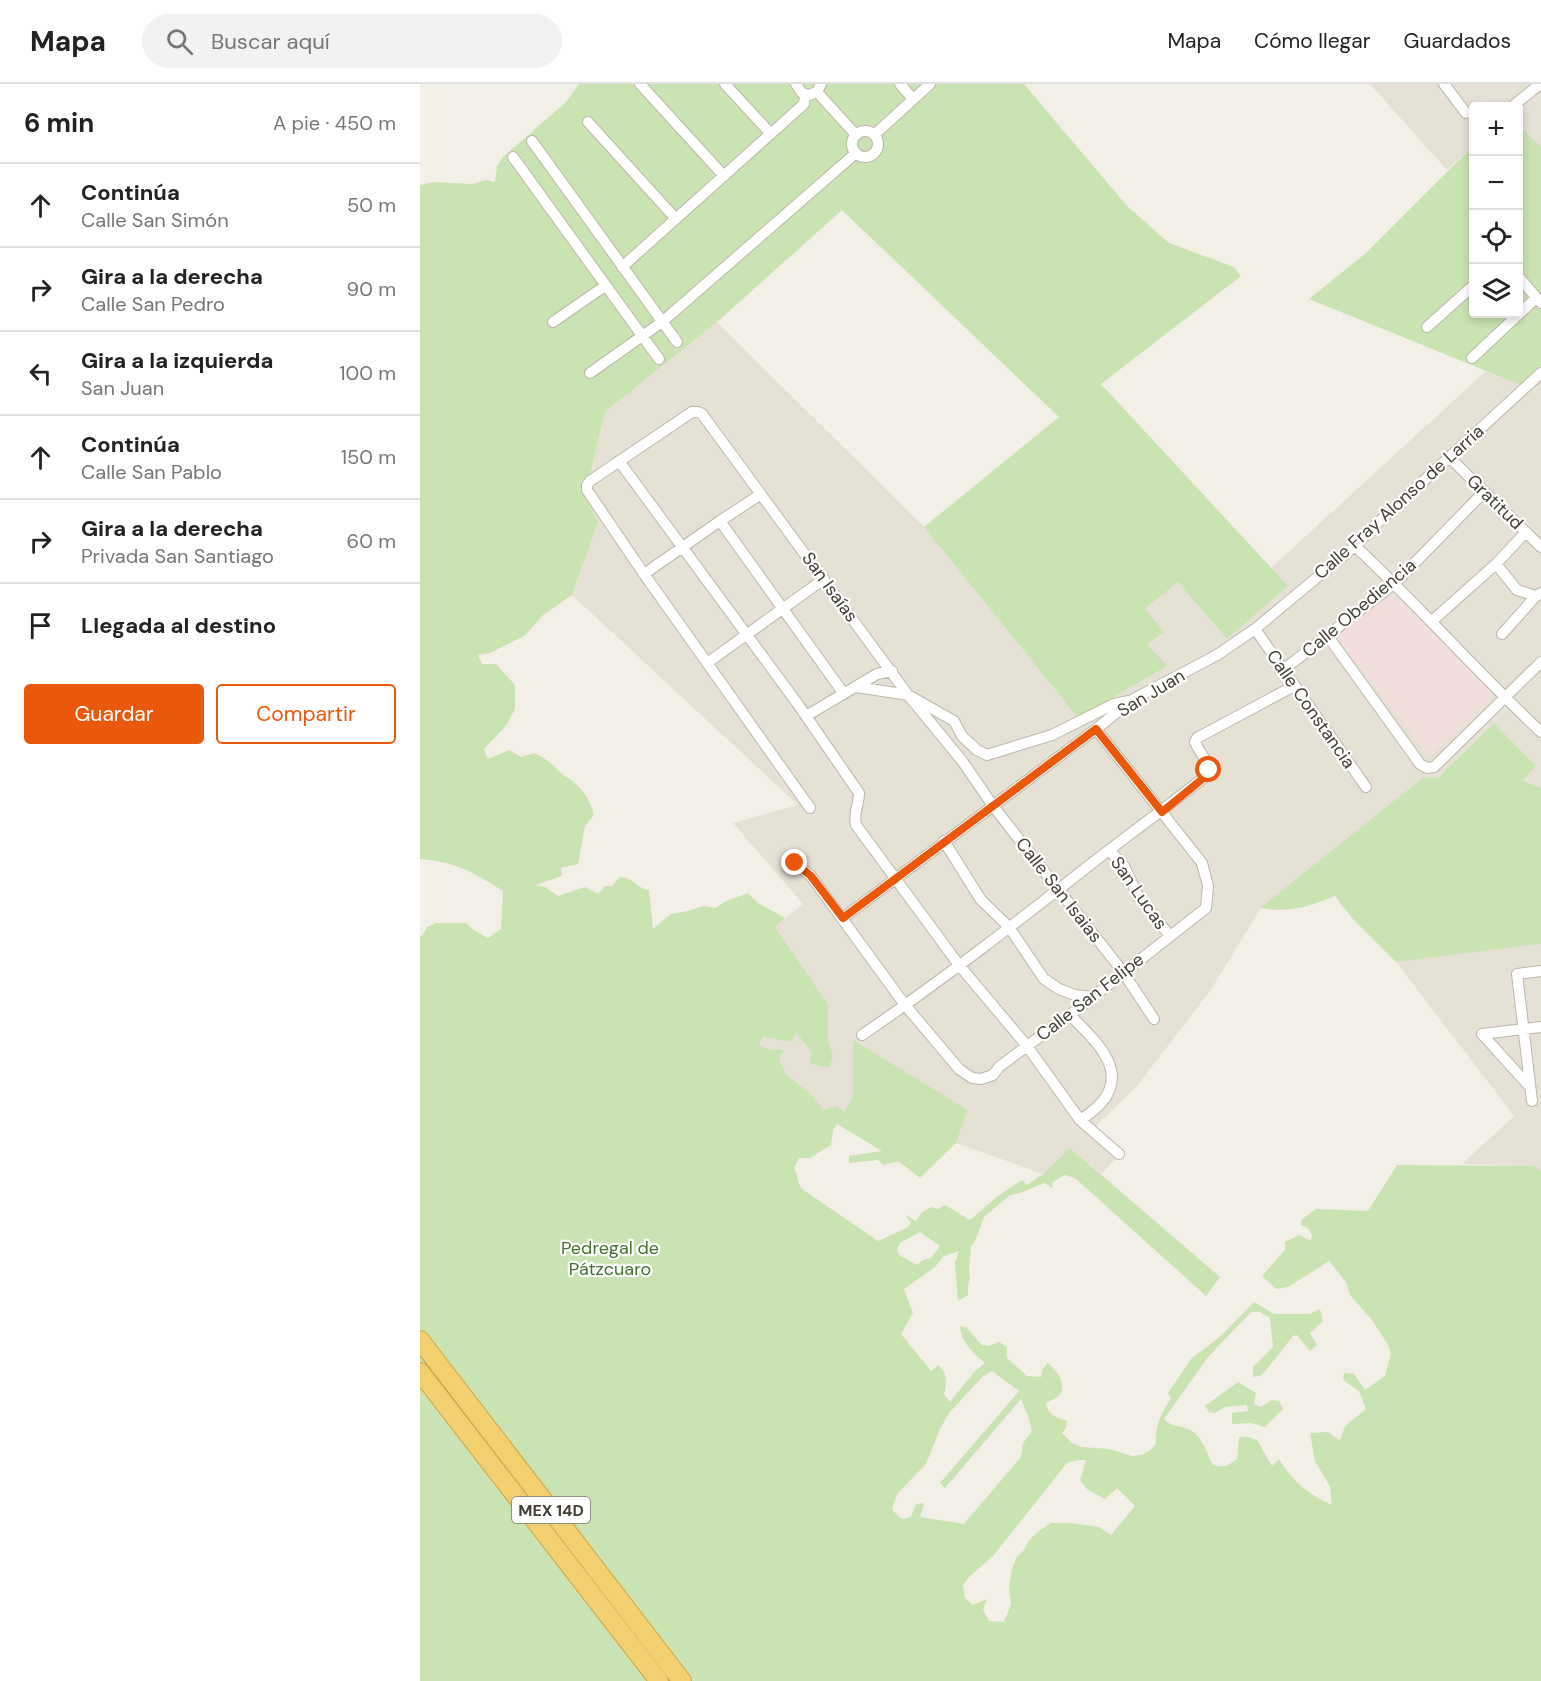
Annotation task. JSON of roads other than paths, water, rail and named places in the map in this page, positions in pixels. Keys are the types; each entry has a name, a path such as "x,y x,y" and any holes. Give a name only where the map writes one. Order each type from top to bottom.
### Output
{"highway":[{"name":"MEX 14D","path":"420,1340 682,1681"},
{"name":"MEX 14D","path":"420,1372 659,1681"}],"street":[{"path":"639,84 724,176"},
{"path":"725,84 771,134"},
{"path":"796,84 799,91 814,90"},
{"path":"900,84 913,99"},
{"path":"874,135 930,84"},
{"path":"1518,102 1539,85"},
{"path":"1449,86 1466,113"},
{"path":"622,267 804,104 814,90"},
{"path":"814,90 856,135"},
{"path":"588,122 676,219"},
{"path":"867,131 874,135 878,145 874,152 863,156 856,153 852,142 856,135 867,131"},
{"path":"532,141 677,342"},
{"path":"590,373 662,322 856,153"},
{"path":"513,157 658,359"},
{"path":"1472,358 1538,301 1523,282"},
{"path":"553,322 605,286"},
{"path":"1427,327 1469,289"},
{"name":"Calle Fray Alonso de Larria","path":"1255,629 1355,546 1541,373"},
{"name":"San Isaías","path":"619,461 692,412 702,414 908,694 963,762"},
{"name":"Gratitud","path":"1449,457 1541,547"},
{"path":"810,808 587,490 586,485 590,481 619,461 806,716 859,793 859,802 854,816 856,825 959,965 1027,1046 1080,1120 1119,1154"},
{"name":"Calle Obediencia","path":"1283,670 1395,583 1484,492"},
{"path":"644,574 761,494"},
{"path":"720,521 844,694"},
{"path":"1432,621 1496,564 1526,532"},
{"path":"1355,546 1395,583 1504,697 1541,732"},
{"path":"1496,564 1517,590 1538,595 1502,634"},
{"path":"707,663 824,579"},
{"name":"Calle Constancia","path":"1255,629 1366,787"},
{"name":"San Juan","path":"843,918 1132,700 1217,655 1255,629"},
{"path":"1327,635 1420,764 1427,768 1434,767 1541,662"},
{"path":"806,716 877,674 892,671"},
{"path":"862,1035 959,965 1162,812 1206,776 1209,770 1208,764 1195,742 1197,738 1294,686"},
{"path":"857,687 908,694 954,721 962,736 977,750 987,755 1052,735 1114,704 1132,700"},
{"path":"1096,729 1162,812"},
{"name":"Calle San Isaias","path":"963,762 993,806 1123,972 1154,1019"},
{"name":"Calle San Felipe","path":"905,1005 959,1070 972,1078 981,1079 993,1075 999,1067 1070,1015 1206,908 1208,886 1202,863 1162,812"},
{"path":"944,842 981,900 1009,927 1044,979 1067,992 1092,997"},
{"name":"San Lucas","path":"1109,850 1125,866 1138,896 1170,936"},
{"path":"795,863 811,876 905,1005"},
{"path":"1532,1101 1517,974 1541,971"},
{"path":"1070,1015 1106,1056 1113,1081 1103,1101 1080,1120"},
{"path":"1530,1087 1482,1034 1541,1027"}],"park label":[{"name":"Pedregal de Pátzcuaro","path":"610,1258"}]}
